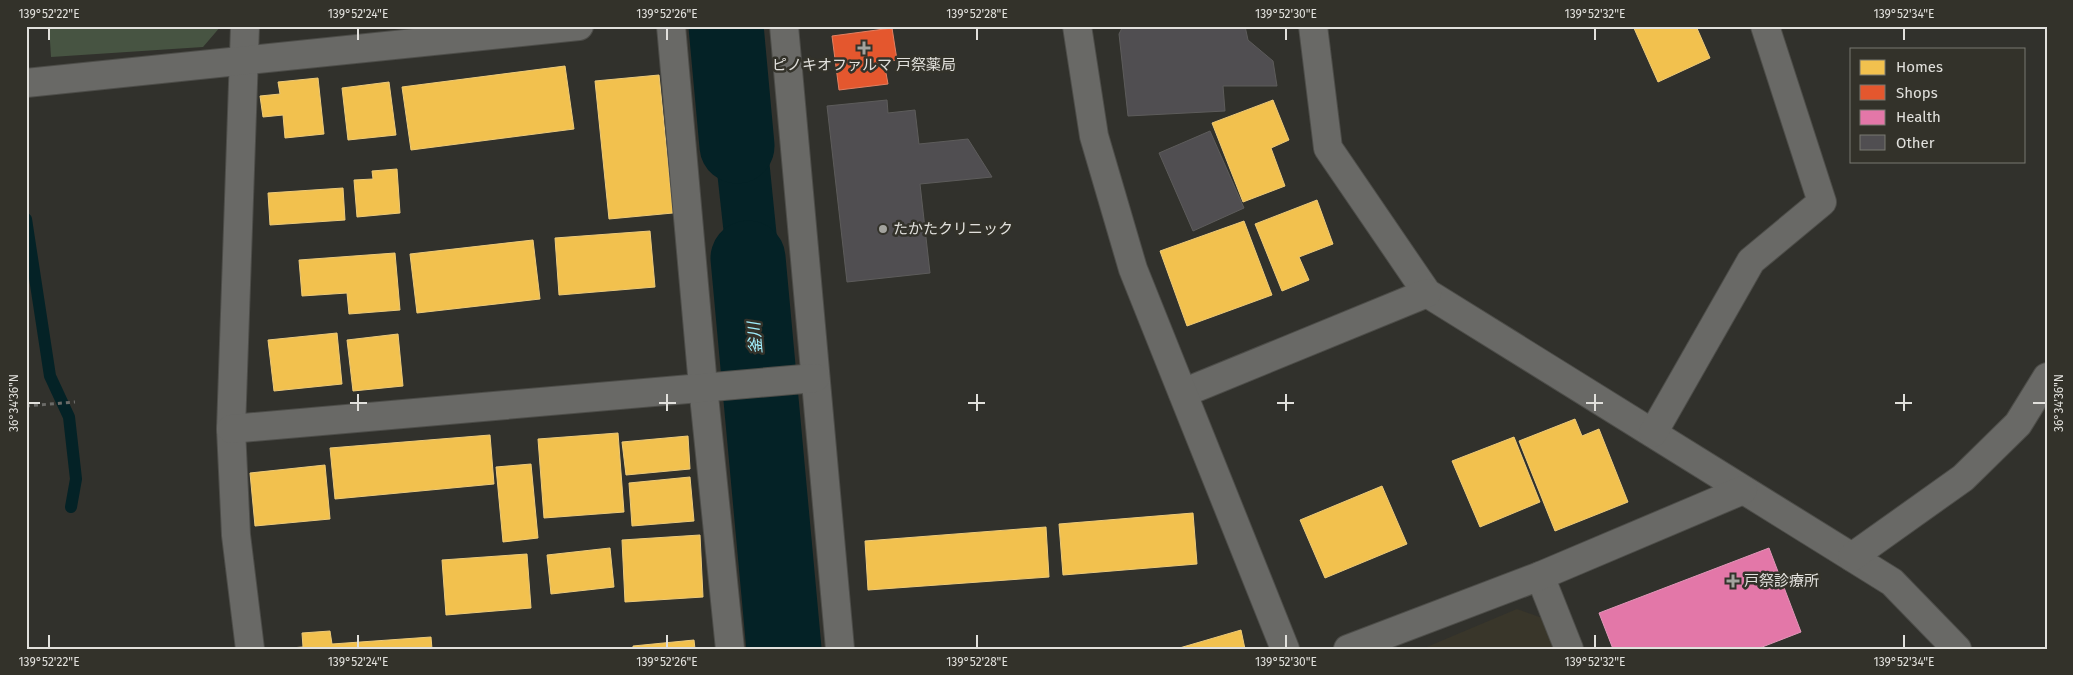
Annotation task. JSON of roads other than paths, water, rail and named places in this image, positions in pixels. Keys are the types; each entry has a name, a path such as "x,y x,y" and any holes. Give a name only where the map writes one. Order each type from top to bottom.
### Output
{"street":[{"path":"245,26 231,429 236,535 250,649"},
{"path":"26,83 244,60 497,30 579,26"},
{"path":"671,26 703,386 730,649"},
{"path":"784,26 840,649"},
{"path":"1077,26 1094,136 1133,269 1285,649"},
{"path":"1313,26 1328,148 1427,293 1892,582 1957,649"},
{"path":"1653,433 1751,261 1822,202 1765,26"},
{"path":"1183,393 1427,293"},
{"path":"1852,557 1963,478 2018,424 2047,377"},
{"path":"231,429 703,386 815,378"},
{"path":"1348,649 1540,576 1743,490"},
{"path":"1540,576 1569,649"}],"water":[{"path":"757,40 789,357 738,363 703,44"},
{"path":"795,404 817,649 766,649 745,410"}],"waterway":[{"name":"釜川","path":"726,26 737,146"},
{"path":"26,219 50,376 69,417 76,479 71,507"},
{"name":"釜川","path":"748,258 784,649"}],"place":[{"name":"ピノキオファルマ 戸祭薬局","path":"864,48"},
{"name":"たかたクリニック","path":"883,229"},
{"name":"戸祭診療所","path":"1733,581"}]}
